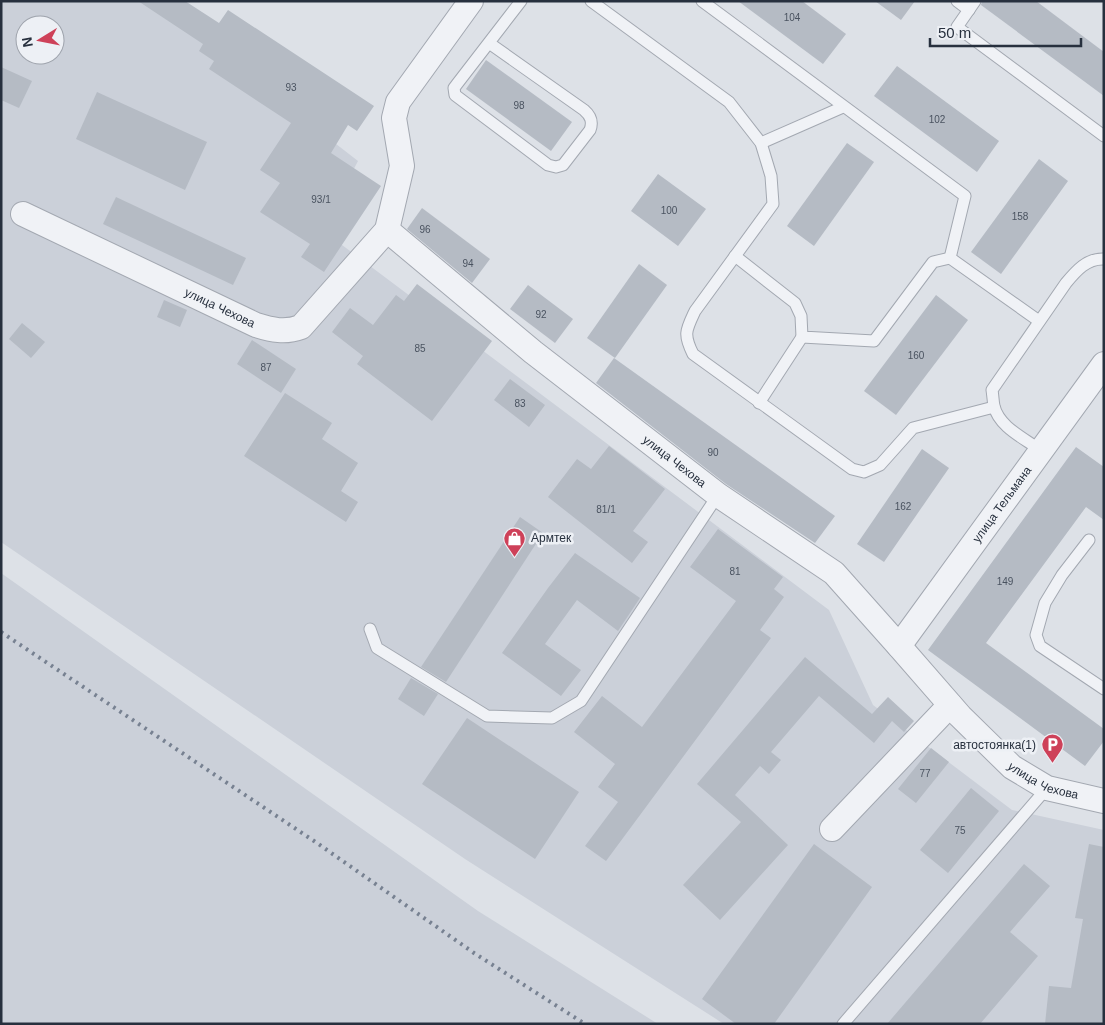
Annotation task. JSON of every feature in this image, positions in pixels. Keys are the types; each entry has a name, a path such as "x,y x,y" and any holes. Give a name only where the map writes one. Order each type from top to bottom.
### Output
{"street":[{"name":"улица Чехова","path":"23,214 256,325 276,331 293,330 301,327 387,230 402,166 394,118 398,102 470,1"},
{"name":"улица Чехова","path":"387,230 533,352 718,495 834,573 960,716 1012,767 1047,788 1104,801"},
{"name":"улица Тельмана","path":"899,646 1104,364"},
{"path":"832,829 950,705"}],"lane":[{"path":"489,43 584,110 591,118 592,125 590,130 563,165 556,167 548,165 455,95 454,88 521,1"},
{"path":"592,1 729,102 761,143 771,176 773,204 695,310 686,330 688,343 693,354 852,470 864,472 880,465 913,428 994,406"},
{"path":"702,1 965,196 950,258"},
{"path":"957,1 972,6 957,27 1104,136"},
{"path":"761,143 843,107"},
{"path":"735,256 795,303 801,316 802,337 759,403"},
{"path":"802,337 874,341 932,262 950,258 1039,321"},
{"path":"1040,450 1004,424 994,406 992,390 1076,270 1089,261 1104,259"},
{"path":"370,629 377,648 487,716 552,718 581,701 718,495"},
{"path":"1089,540 1062,575 1045,603 1036,635 1040,646 1104,689"},
{"path":"843,1024 1047,788"}],"shaded area":[{"path":"1,1 152,1 358,161 322,230 829,610 873,705 1012,810 1104,830 1104,1024 724,1024 465,859 1,542"},
{"path":"1,573 478,911 658,1024 1,1024"}],"building":[{"path":"138,1 185,1 219,23 228,10 374,106 357,131 348,125 331,153 381,186 324,272 301,257 310,244 260,212 280,183 260,170 291,123 209,69 214,61 199,51 203,44"},
{"path":"738,1 802,1 846,34 823,64"},
{"path":"875,1 915,1 901,20"},
{"path":"982,1 1036,1 1104,52 1104,96 981,5"},
{"path":"486,60 572,122 551,151 466,89"},
{"path":"897,66 999,141 977,172 874,96"},
{"path":"1,67 32,81 19,108 1,100"},
{"path":"97,92 207,142 185,190 76,139"},
{"path":"847,143 874,162 814,246 787,226"},
{"path":"1039,159 1068,181 1001,274 971,252"},
{"path":"658,174 706,209 678,246 631,211"},
{"path":"116,197 246,258 233,285 103,224"},
{"path":"422,208 490,259 472,283 407,229"},
{"path":"639,264 667,285 615,358 587,338"},
{"path":"417,284 492,341 432,421 357,364 363,356 332,332 350,308 373,325 396,295 404,301"},
{"path":"528,285 573,319 555,343 510,309"},
{"path":"936,295 968,320 896,415 864,391"},
{"path":"164,300 187,310 180,327 157,317"},
{"path":"22,323 45,342 31,358 9,339"},
{"path":"252,340 296,369 281,393 237,364"},
{"path":"614,358 835,516 815,543 726,484 596,383"},
{"path":"510,379 545,405 529,427 494,400"},
{"path":"285,393 332,423 322,439 358,463 341,491 358,502 346,522 244,456"},
{"path":"609,446 665,489 633,531 648,542 632,563 548,497 577,459 591,469"},
{"path":"1076,447 1104,467 1104,520 1086,507 986,643 1104,729 1104,741 1085,766 928,650"},
{"path":"922,449 949,468 884,562 857,544"},
{"path":"520,517 543,533 446,682 421,667"},
{"path":"718,529 783,577 774,589 784,597 760,630 771,638 606,861 585,846 618,802 598,787 615,764 574,732 602,696 642,727 736,601 690,567"},
{"path":"575,553 640,598 618,631 577,600 545,644 581,670 561,696 502,653"},
{"path":"805,657 872,714 888,697 914,721 904,732 892,721 874,743 819,696 771,752 781,760 769,774 760,766 735,795 788,845 720,920 683,885 741,822 697,784"},
{"path":"411,678 438,694 424,716 398,699"},
{"path":"467,718 579,792 535,859 422,784"},
{"path":"931,748 949,762 916,803 898,789"},
{"path":"971,788 999,811 948,873 920,850"},
{"path":"814,844 872,887 774,1024 736,1024 702,999"},
{"path":"1089,844 1104,847 1104,1024 1045,1024 1049,986 1071,988 1083,919 1075,918"},
{"path":"1024,864 1050,886 1010,932 1038,956 980,1024 887,1024"}],"railway":[{"path":"1,632 317,843 474,953 585,1024"}],"place":[{"name":"Армтек","path":"515,557"},
{"name":"автостоянка(1)","path":"1052,764"}]}
